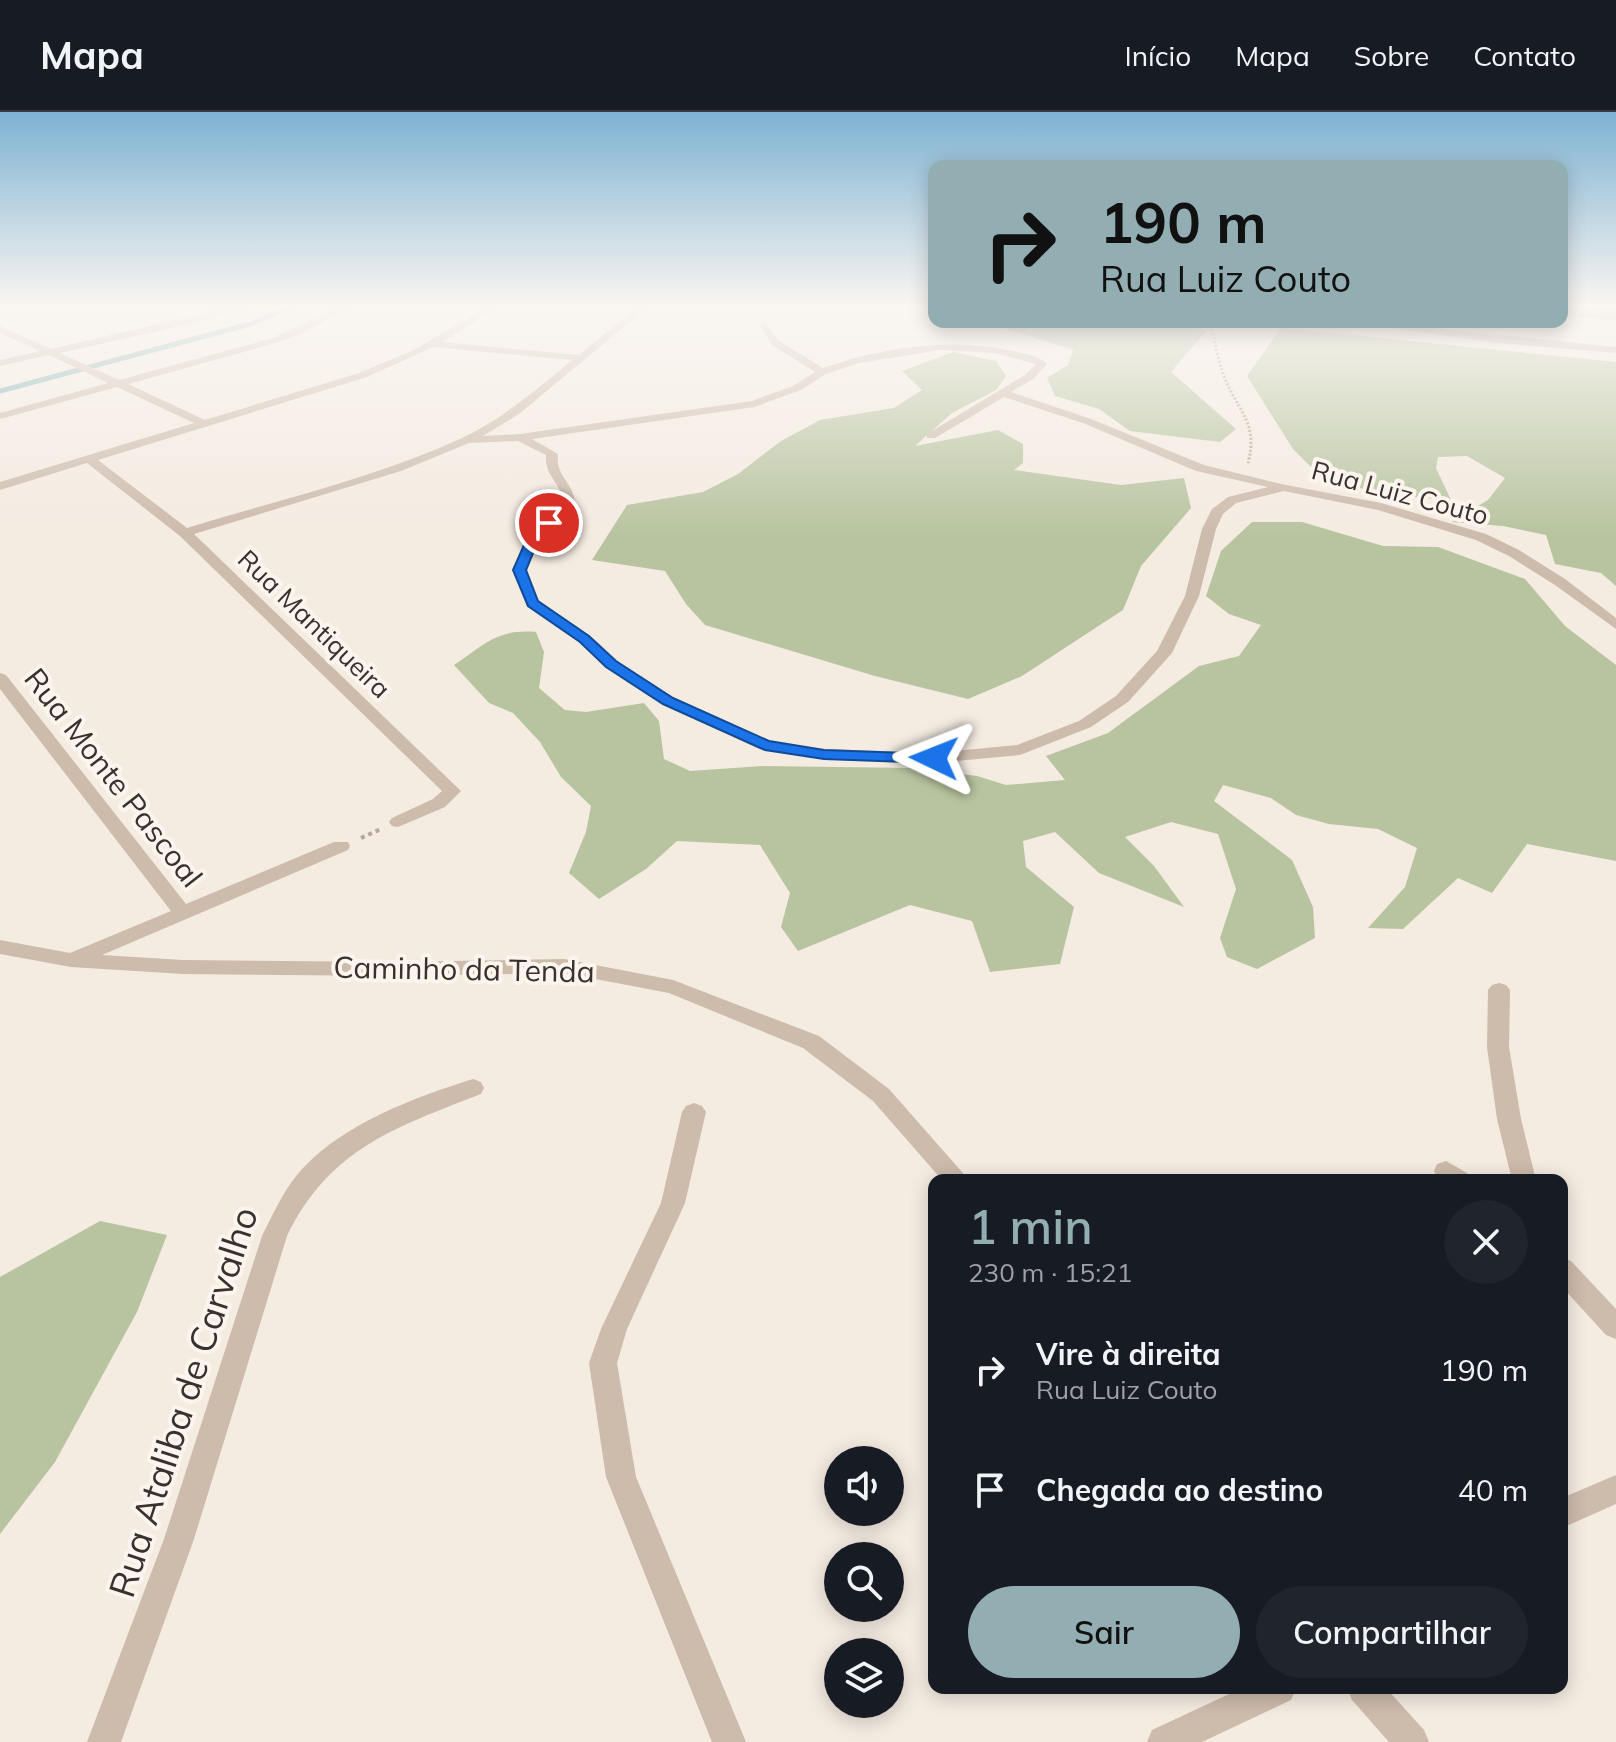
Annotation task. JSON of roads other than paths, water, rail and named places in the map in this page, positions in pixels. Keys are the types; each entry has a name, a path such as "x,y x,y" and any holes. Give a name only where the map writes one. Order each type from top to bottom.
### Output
{"street":[{"path":"111,382 205,424"},
{"path":"0,416 127,382"},
{"path":"0,486 339,382"},
{"path":"185,533 397,468 467,440 515,412 553,382"},
{"path":"467,440 520,437 754,404 806,382"},
{"path":"931,436 1020,382"},
{"path":"1003,393 1087,421 1200,468 1284,487"},
{"name":"Rua Luiz Couto","path":"520,437 552,454 549,466 552,475 568,491 569,502 530,545 520,570 532,603 584,639 611,664 668,701 765,745 824,754 934,758 1020,750 1085,724 1122,699 1164,653 1192,596 1209,529 1217,512 1232,500 1284,487 1381,507 1481,537 1514,553 1560,582 1616,625"},
{"name":"Rua Mantiqueira","path":"89,459 185,533 452,791 439,803 398,822"},
{"name":"Rua Monte Pascoal","path":"0,678 183,913"},
{"path":"71,960 341,846"},
{"name":"Caminho da Tenda","path":"0,947 71,960 228,967 564,966 673,987 811,1042 881,1095 952,1174"},
{"path":"1499,990 1498,1047 1509,1119 1523,1174"},
{"name":"Rua Ataliba de Carvalho","path":"104,1742 179,1539 262,1278 270,1239 293,1196 327,1158 380,1125 473,1088"},
{"path":"694,1112 673,1203 614,1329 603,1363 621,1477 729,1742"},
{"path":"1568,1275 1616,1327"},
{"path":"1568,1510 1616,1489"},
{"path":"1164,1742 1266,1694"},
{"path":"1369,1694 1412,1742"}],"waterway":[{"path":"0,391 33,382"}]}
